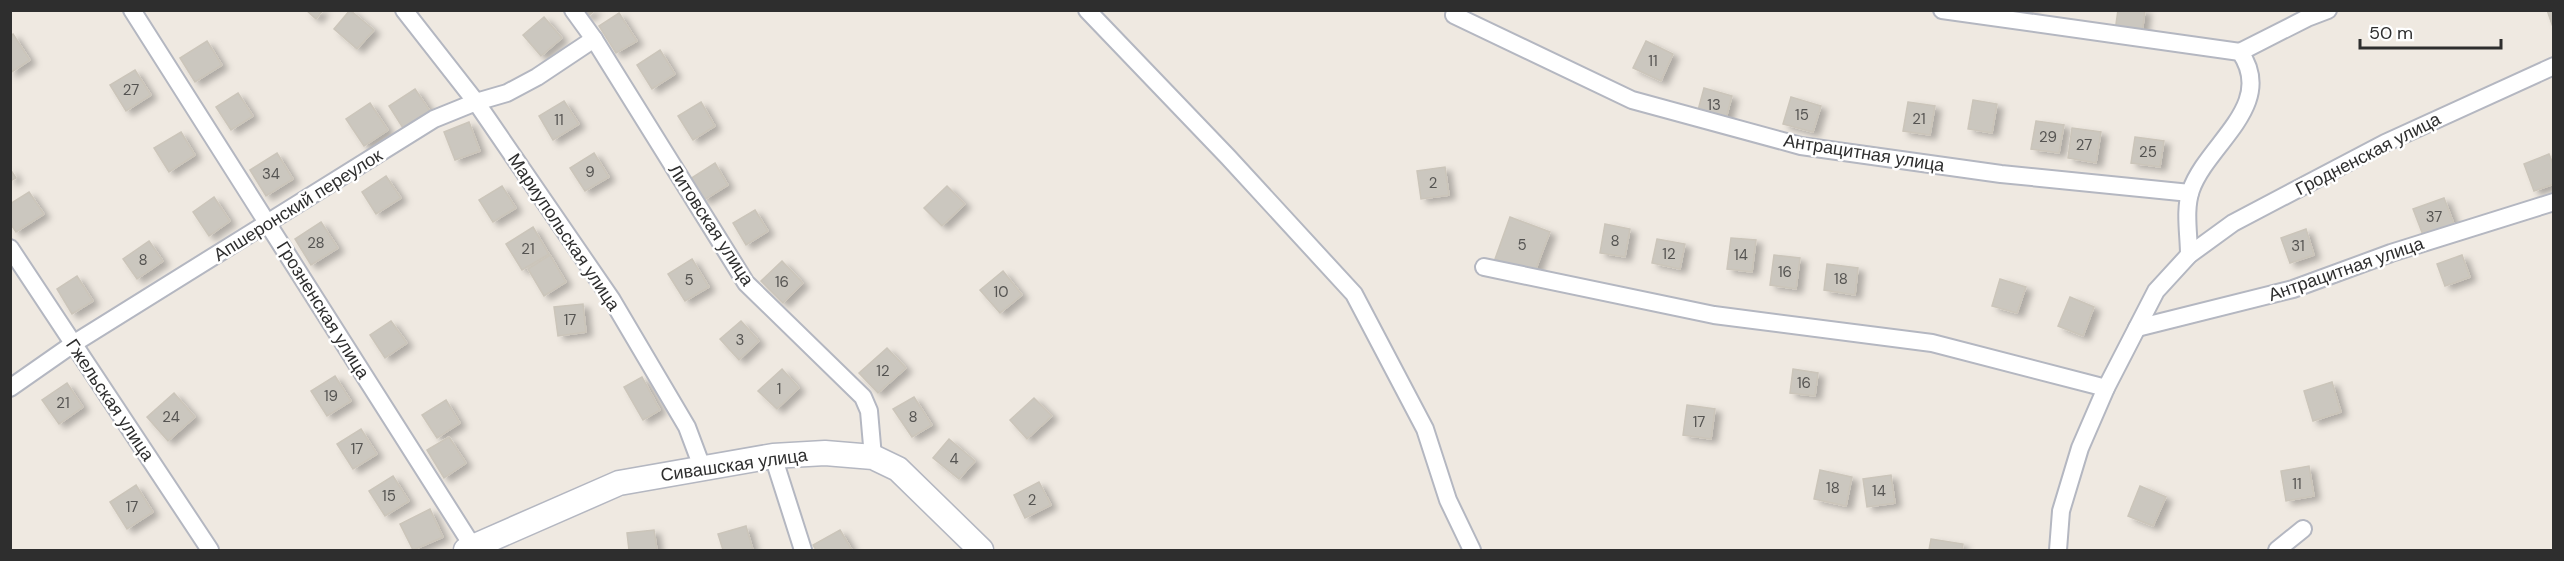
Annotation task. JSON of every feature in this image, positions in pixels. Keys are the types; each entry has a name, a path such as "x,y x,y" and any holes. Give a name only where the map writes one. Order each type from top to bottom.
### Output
{"street":[{"name":"Грозненская улица","path":"132,10 471,549"},
{"name":"Мариупольская улица","path":"404,10 476,102 612,300 687,427 702,467"},
{"name":"Литовская улица","path":"573,10 594,39 746,284 863,397 869,411 873,457"},
{"path":"1087,10 1228,157 1354,294 1425,429 1448,500 1472,550"},
{"path":"1942,10 2240,52 2307,18 2328,10"},
{"name":"Антрацитная улица","path":"1454,15 1632,100 1801,146 2001,174 2190,193"},
{"name":"Апшеронский переулок","path":"10,388 73,344 434,119 476,102 507,93 537,77 594,39"},
{"path":"2189,255 2187,206 2190,193 2198,175 2232,128 2250,96 2253,78 2250,65 2240,52"},
{"name":"Гродненская улица","path":"2058,550 2061,511 2076,459 2106,388 2156,291 2189,255 2233,223 2385,143 2553,66"},
{"name":"Антрацитная улица","path":"2137,328 2293,290 2391,253 2553,202"},
{"name":"Гжельская улица","path":"10,248 210,550"},
{"path":"1484,267 1714,315 1932,343 2106,388"},
{"name":"Сивашская улица","path":"471,549 619,483 773,456 825,453 873,457 898,469 981,550"},
{"path":"773,456 803,550"},
{"path":"2277,550 2303,529"}],"building":[{"path":"306,10 323,10 316,19"},
{"path":"350,10 374,30 357,49 334,29"},
{"path":"581,10 595,10 587,17"},
{"path":"2009,10 2033,10 2033,16 2008,13"},
{"path":"2118,10 2145,10 2142,34 2115,31"},
{"path":"2547,10 2554,10 2554,30"},
{"path":"619,13 637,41 616,53 599,26"},
{"path":"544,17 562,38 541,56 523,35"},
{"path":"13,34 30,60 10,73 10,36"},
{"path":"207,41 222,65 195,82 180,58"},
{"path":"1646,41 1673,54 1661,81 1633,68"},
{"path":"660,50 675,74 652,89 637,65"},
{"path":"135,70 151,95 126,111 110,85"},
{"path":"1704,88 1732,96 1725,122 1697,114"},
{"path":"415,89 430,111 403,128 389,106"},
{"path":"238,93 253,116 231,130 216,107"},
{"path":"1791,97 1821,106 1813,132 1783,124"},
{"path":"1973,100 1997,104 1992,133 1968,129"},
{"path":"564,101 579,124 553,140 539,116"},
{"path":"701,102 715,126 693,140 678,116"},
{"path":"1908,102 1935,106 1930,135 1903,131"},
{"path":"370,103 388,130 364,146 346,119"},
{"path":"2036,121 2064,125 2059,153 2031,149"},
{"path":"469,122 480,151 455,160 444,132"},
{"path":"2072,128 2101,132 2096,163 2068,158"},
{"path":"181,132 195,155 169,172 154,148"},
{"path":"2135,137 2164,141 2160,167 2131,163"},
{"path":"277,153 293,179 266,196 250,170"},
{"path":"594,153 609,177 585,191 570,168"},
{"path":"2549,154 2554,167 2554,184 2534,191 2524,164"},
{"path":"715,163 728,185 704,200 690,179"},
{"path":"1445,167 1449,195 1421,199 1417,171"},
{"path":"10,169 16,178 10,181"},
{"path":"386,176 401,198 376,214 362,192"},
{"path":"502,186 516,208 493,222 479,200"},
{"path":"947,186 965,204 942,226 924,208"},
{"path":"29,192 44,214 16,232 10,223 10,204"},
{"path":"214,197 230,221 209,236 193,212"},
{"path":"2444,198 2454,224 2423,235 2413,209"},
{"path":"755,210 768,231 746,245 733,223"},
{"path":"1510,217 1550,232 1534,274 1495,259"},
{"path":"321,222 338,248 311,265 295,239"},
{"path":"1605,224 1630,229 1625,257 1600,253"},
{"path":"533,227 549,254 522,270 506,244"},
{"path":"2306,229 2314,255 2290,263 2281,238"},
{"path":"1731,238 1756,240 1752,272 1727,269"},
{"path":"1657,239 1685,244 1680,269 1652,263"},
{"path":"149,241 163,261 137,279 123,259"},
{"path":"550,255 566,282 544,296 528,269"},
{"path":"1774,255 1800,258 1796,289 1770,285"},
{"path":"2462,255 2470,277 2445,286 2437,264"},
{"path":"692,259 709,287 685,301 668,274"},
{"path":"782,261 803,283 783,303 761,281"},
{"path":"1827,264 1858,268 1855,295 1824,290"},
{"path":"1003,271 1022,295 1000,313 980,290"},
{"path":"77,276 93,301 72,314 57,289"},
{"path":"2000,279 2026,287 2017,313 1992,306"},
{"path":"2070,297 2094,307 2083,336 2058,326"},
{"path":"583,304 586,332 558,336 554,307"},
{"path":"391,321 407,343 385,358 370,335"},
{"path":"741,321 759,341 739,360 720,339"},
{"path":"887,348 906,368 878,393 859,373"},
{"path":"782,369 799,388 777,409 758,391"},
{"path":"1793,369 1818,373 1815,396 1790,393"},
{"path":"335,376 351,401 327,416 311,391"},
{"path":"642,377 660,410 643,420 624,387"},
{"path":"2332,382 2341,412 2313,421 2304,391"},
{"path":"67,383 83,407 59,424 42,400"},
{"path":"174,393 195,417 168,441 147,417"},
{"path":"914,397 932,425 912,437 893,409"},
{"path":"1034,398 1052,416 1027,439 1010,420"},
{"path":"446,400 460,423 437,438 422,415"},
{"path":"1687,405 1715,409 1711,439 1683,435"},
{"path":"361,429 377,454 353,469 337,444"},
{"path":"449,437 466,463 444,478 427,450"},
{"path":"949,439 975,461 959,479 933,458"},
{"path":"2309,466 2314,496 2286,501 2281,471"},
{"path":"1820,470 1852,477 1846,506 1814,499"},
{"path":"1891,475 1895,503 1867,507 1863,479"},
{"path":"393,476 409,501 385,516 369,491"},
{"path":"1039,482 1051,505 1025,518 1014,495"},
{"path":"136,485 153,512 127,529 110,502"},
{"path":"2140,486 2166,497 2153,526 2128,516"},
{"path":"430,509 443,537 413,550 400,524"},
{"path":"746,526 753,550 723,550 718,534"},
{"path":"654,530 657,550 629,550 627,533"},
{"path":"840,530 852,550 816,550 813,545"},
{"path":"1931,539 1963,544 1962,550 1929,550"}]}
